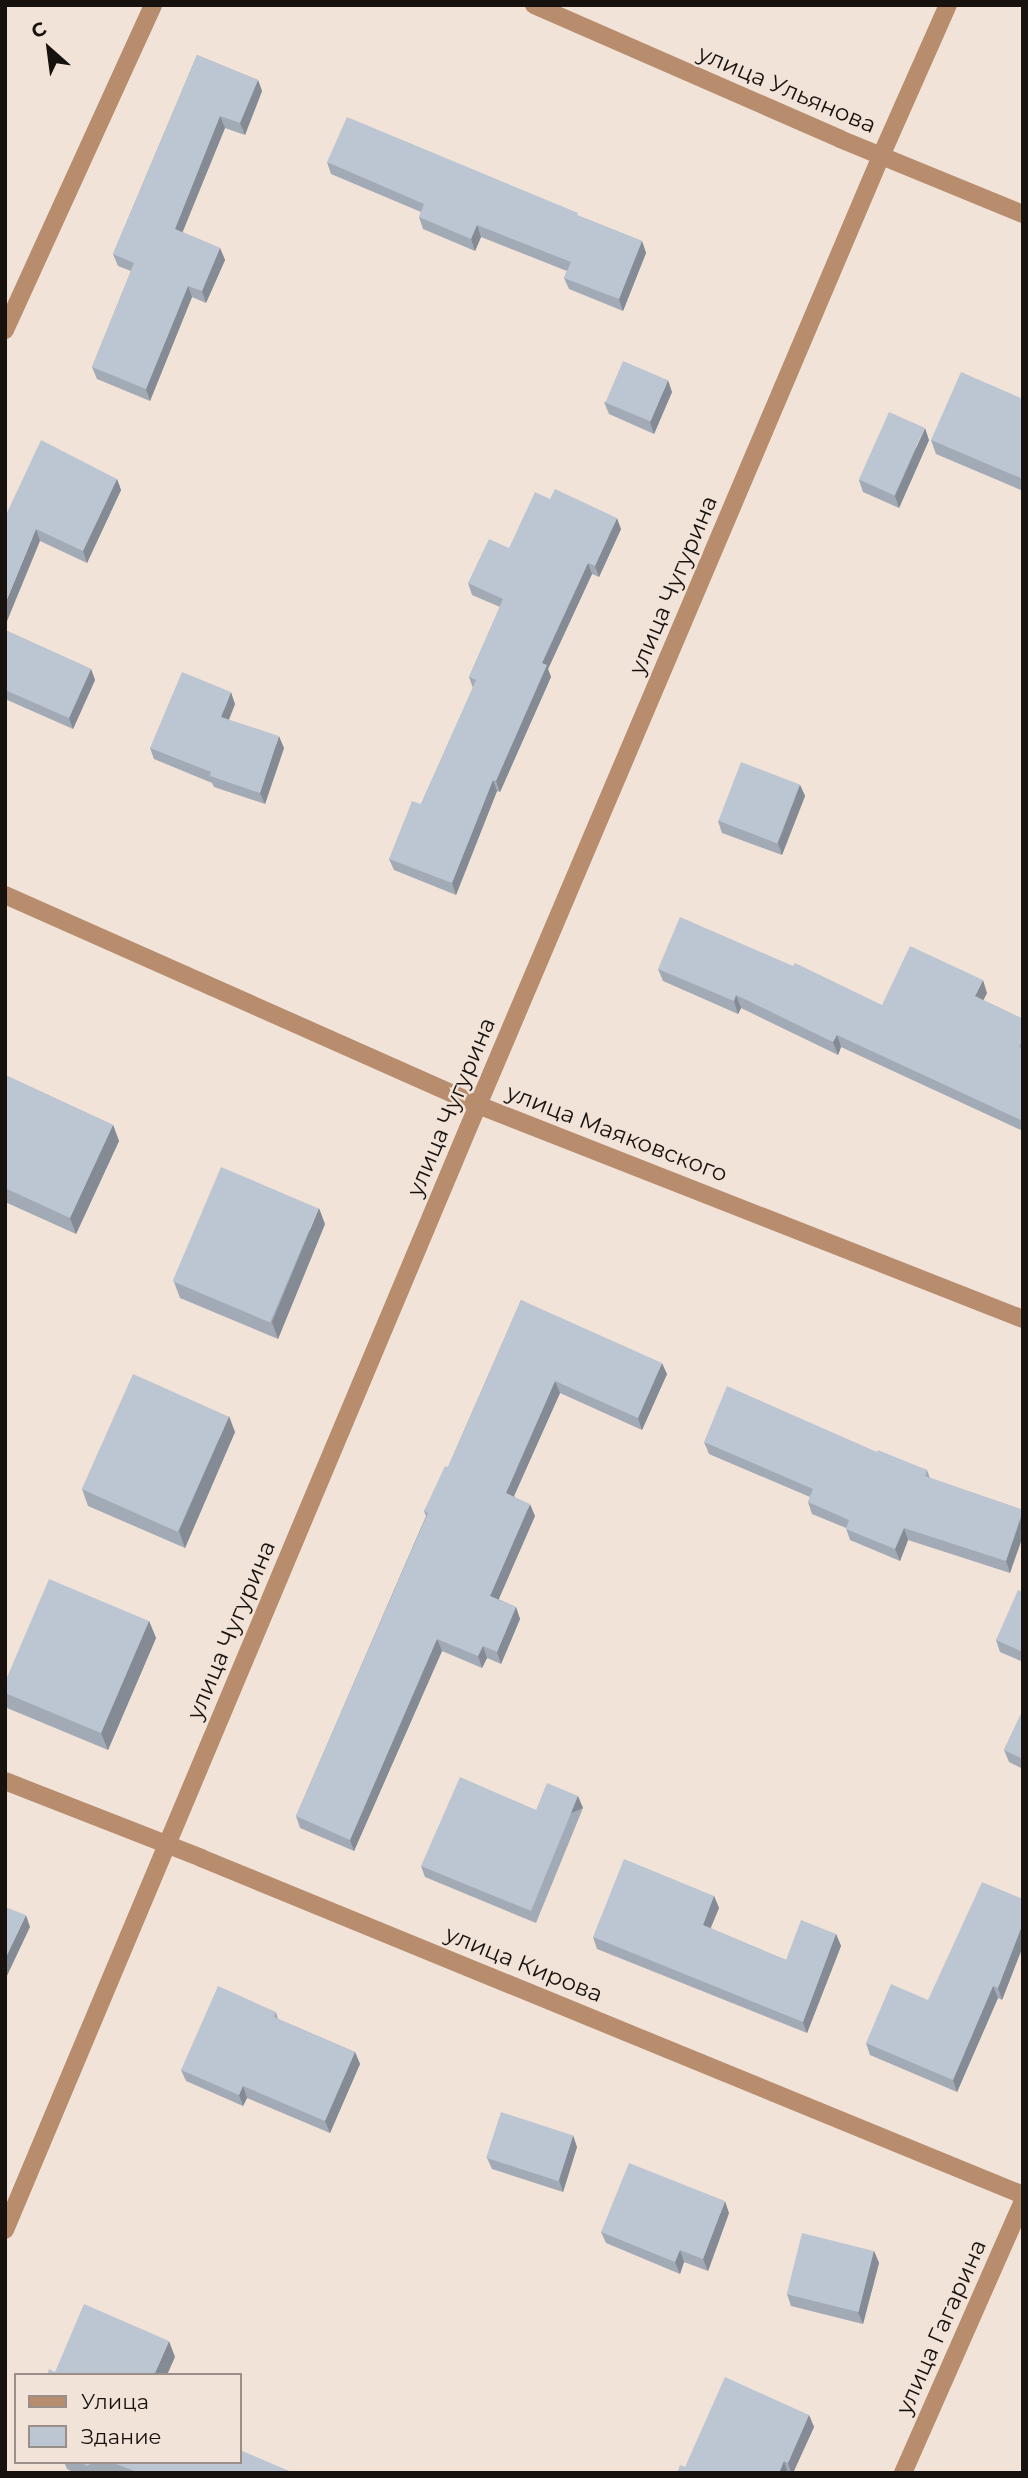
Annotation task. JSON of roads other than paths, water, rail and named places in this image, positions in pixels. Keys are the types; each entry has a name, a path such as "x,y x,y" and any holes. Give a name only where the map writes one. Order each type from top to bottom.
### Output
{"street":[{"path":"5,330 153,5"},
{"name":"улица Ульянова","path":"534,5 881,156 1023,214"},
{"name":"улица Чугурина","path":"5,2230 478,1105 881,156 948,5"},
{"name":"улица Маяковского","path":"5,895 478,1105 1023,1319"},
{"name":"улица Кирова","path":"5,1781 168,1844 1023,2198"},
{"name":"улица Гагарина","path":"903,2473 1023,2198"}]}
